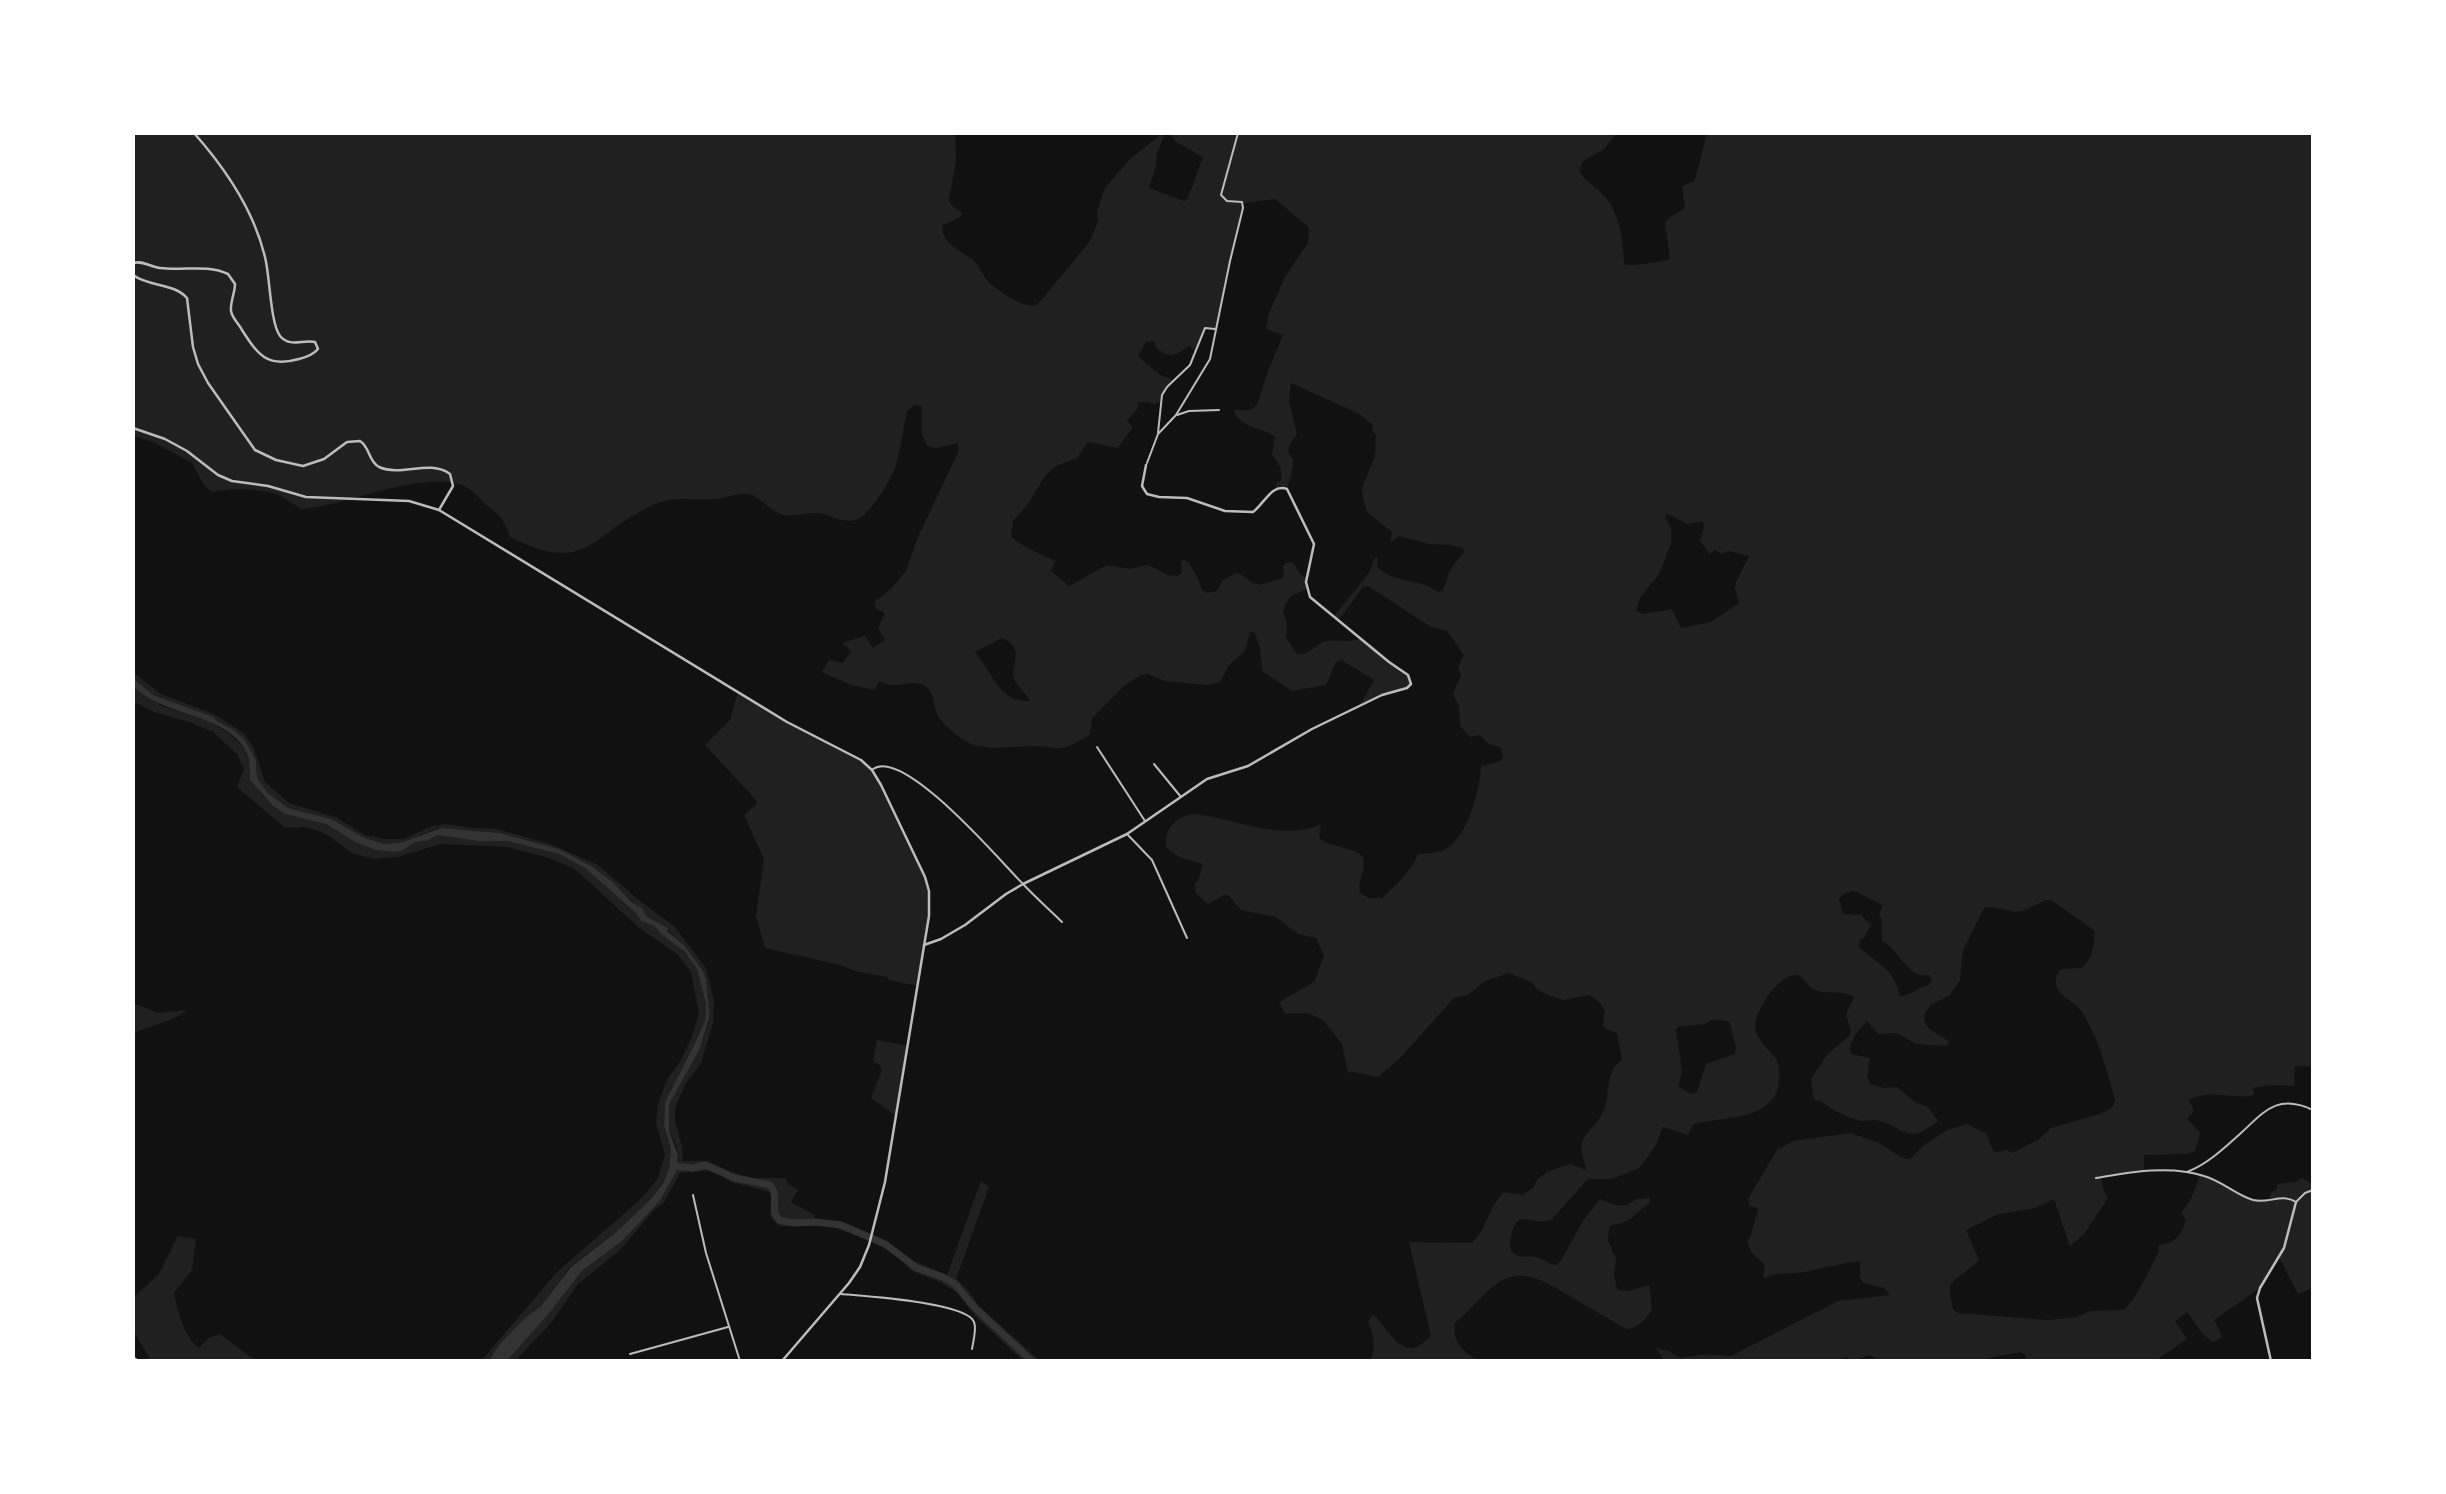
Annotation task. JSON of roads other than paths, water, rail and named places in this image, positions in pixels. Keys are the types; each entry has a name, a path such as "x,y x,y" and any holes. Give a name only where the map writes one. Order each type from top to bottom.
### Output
{"street":[{"path":"133,263 139,262 159,268 212,270 228,274 235,284 231,307 233,315 254,350 265,358 289,362 312,355 318,349 315,342 293,343 285,341 279,335 266,261 255,225 227,175 194,133"},
{"path":"924,945 957,930 1023,884 1127,834 1208,779 1248,766 1312,729 1382,695 1407,688 1411,681 1408,675 1310,597 1306,582 1314,544 1287,489 1281,486 1276,488 1253,512 1225,511 1187,498 1159,498 1147,494 1142,486 1146,465 1158,434 1177,415 1210,359 1243,208 1242,202 1227,201 1221,195 1238,133"},
{"path":"133,275 145,282 178,290 187,298 192,347 198,363 208,383 255,450 276,460 303,466 324,459 347,442 360,441 366,445 373,463 381,468 407,470 435,467 450,474 453,486 439,510"},
{"path":"1158,434 1160,402 1164,391 1190,365 1205,328 1216,330"},
{"path":"1177,415 1189,411 1219,410"},
{"path":"133,428 157,434 177,444 218,475 232,481 268,486 306,497 409,500 439,510 773,713 852,755 872,770 928,885 930,903 924,945 885,1182 869,1245 859,1267 841,1294 782,1361"},
{"path":"1097,747 1145,822"},
{"path":"1154,764 1181,797"},
{"path":"872,770 878,765 886,766 904,773 922,785 974,831 1062,922"},
{"path":"1127,834 1154,864 1186,938"},
{"path":"2186,1172 2209,1160 2268,1108 2297,1104 2313,1110"},
{"path":"2096,1178 2148,1170 2186,1172 2206,1176 2251,1199 2266,1201 2288,1198 2296,1202"},
{"path":"2271,1361 2257,1298 2260,1287 2284,1248 2296,1202 2305,1193 2313,1191"},
{"path":"692,1195 706,1253 740,1361"},
{"path":"841,1294 925,1303 966,1315 975,1323 972,1349"},
{"path":"629,1354 729,1327"},
{"path":"133,1357 139,1361"}],"waterway":[{"path":"674,1166 693,1168 705,1165 735,1178 770,1185 779,1220 841,1225 885,1244 917,1268 955,1284 974,1307 1032,1361"}]}
